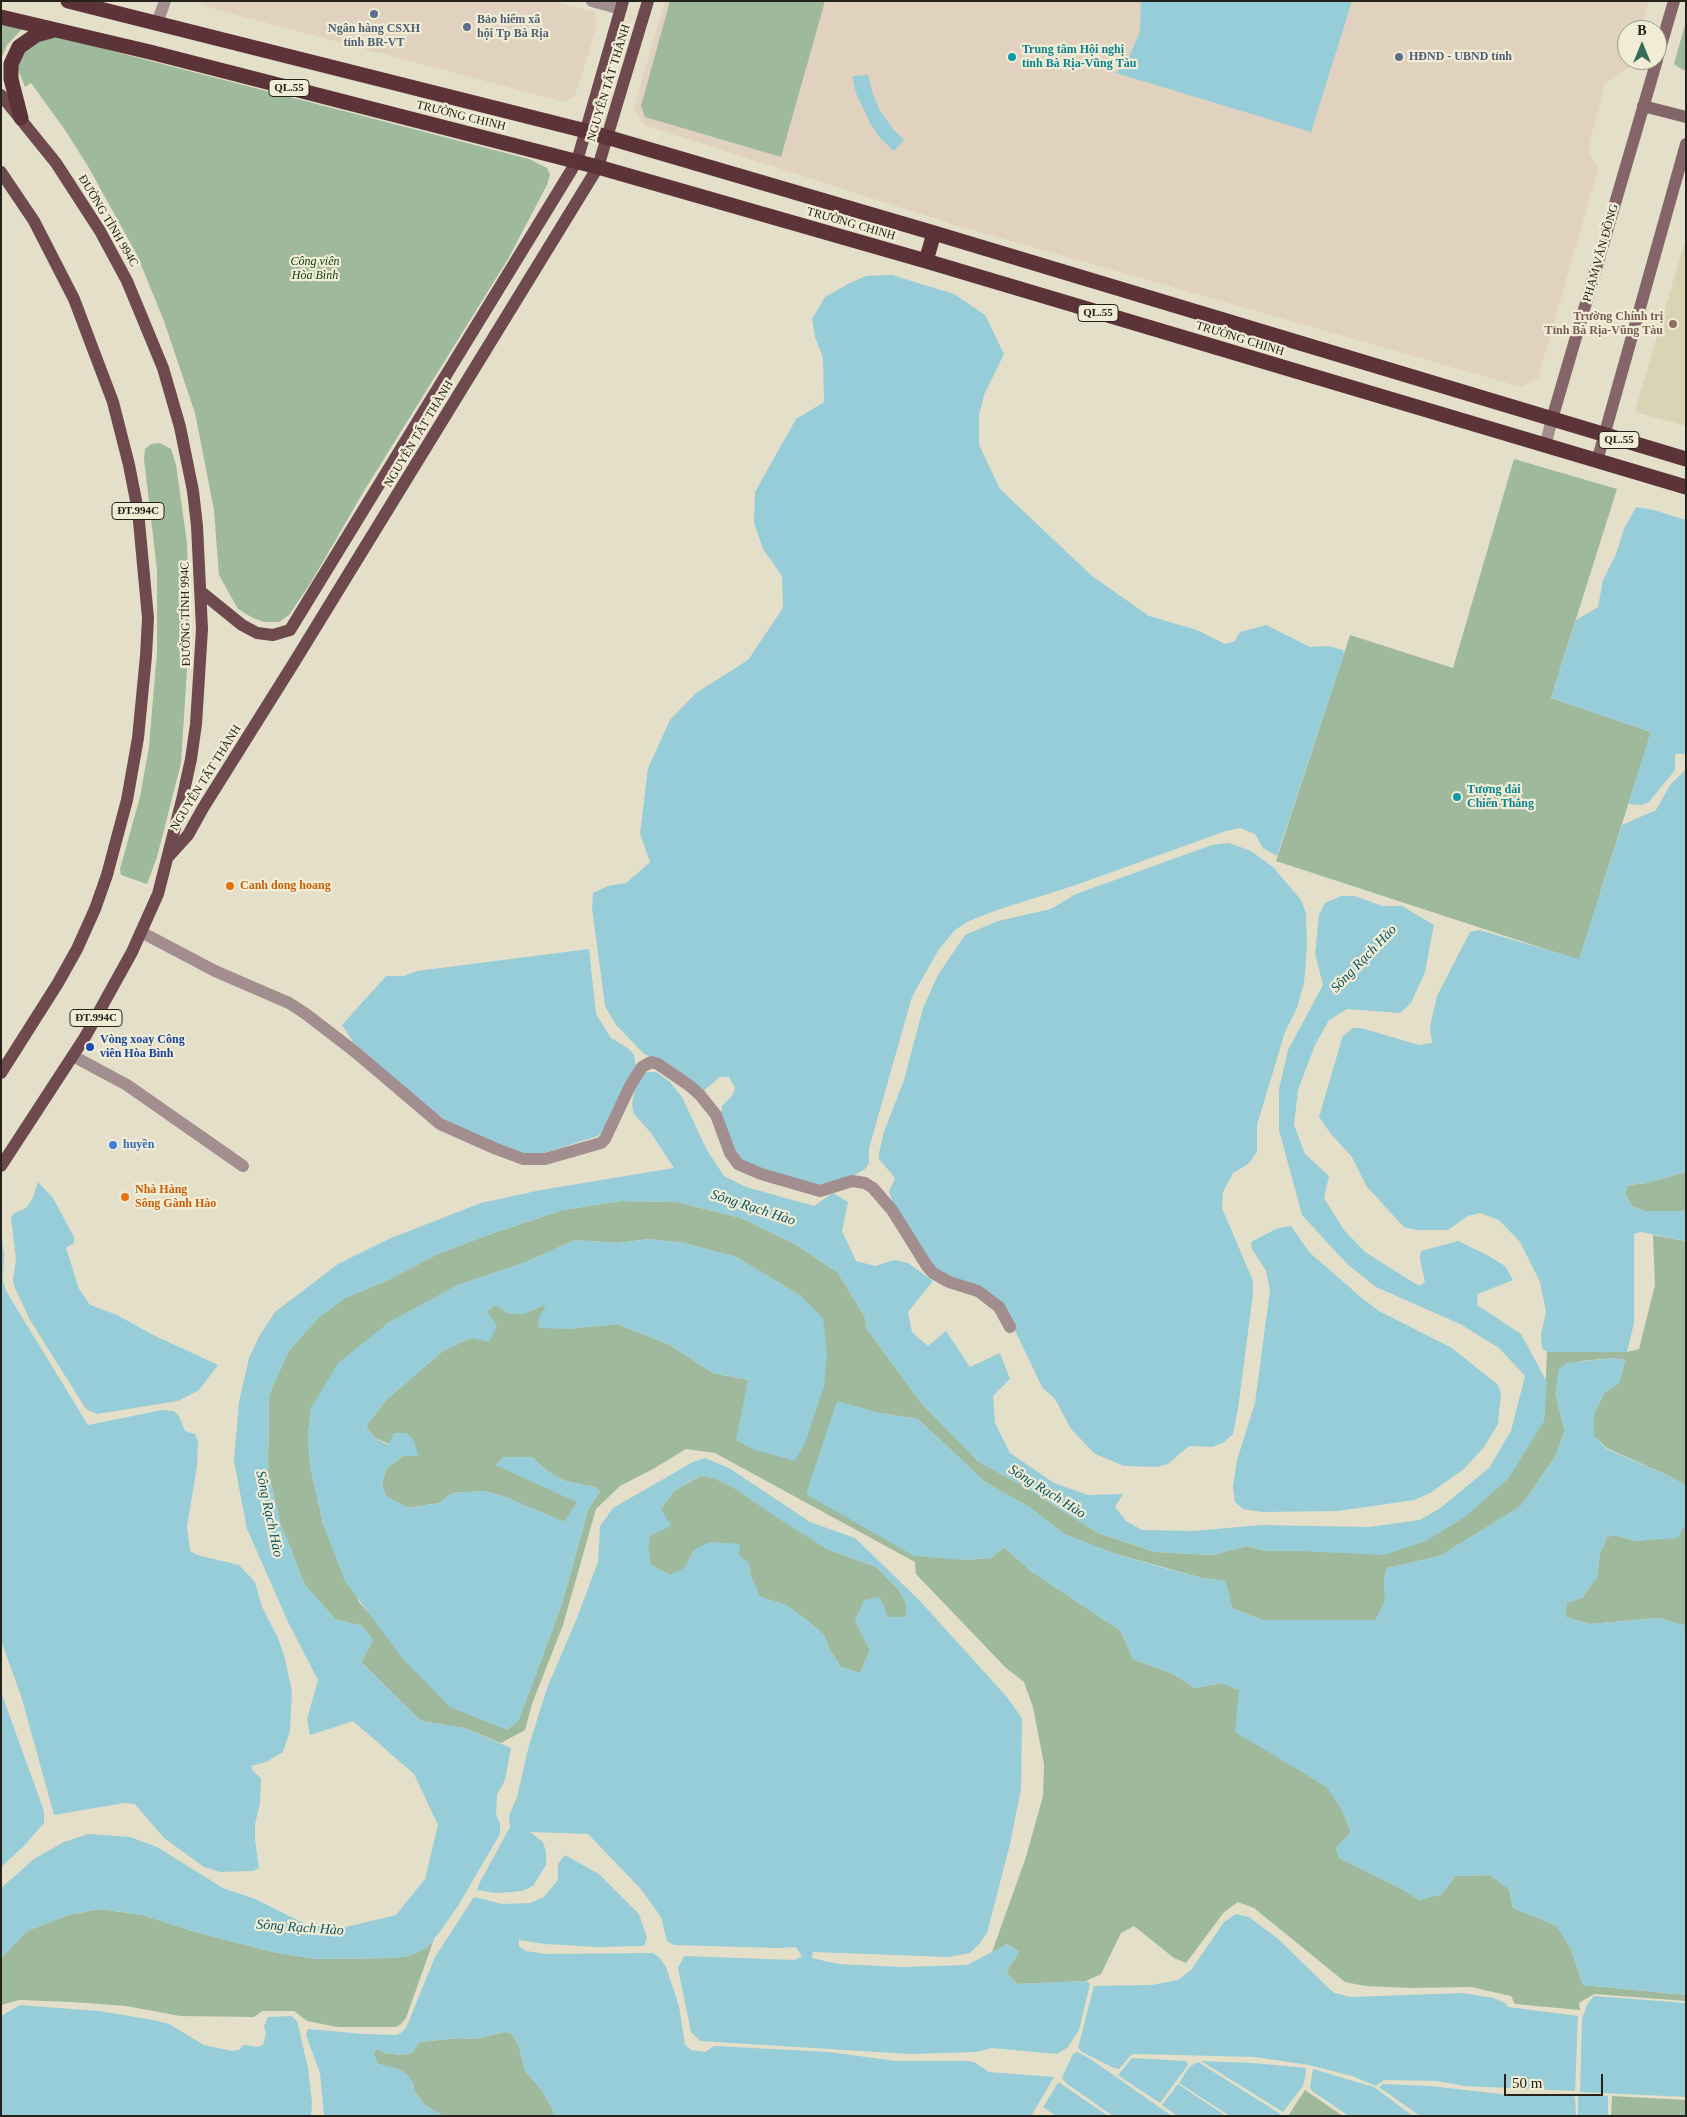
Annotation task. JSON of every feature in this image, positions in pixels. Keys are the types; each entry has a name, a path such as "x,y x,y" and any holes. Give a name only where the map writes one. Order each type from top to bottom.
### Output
{"highway":[{"name":"TRƯỜNG CHINH","path":"68,1 586,131 934,233 1686,459"},
{"name":"TRƯỜNG CHINH","path":"1,17 577,161 926,261 1686,487"},
{"path":"21,118 11,79 11,64 19,47 36,35 56,30"},
{"path":"926,261 934,233"}],"main road":[{"name":"NGUYỄN TẤT THÀNH","path":"167,858 188,835 598,167 648,1"},
{"name":"NGUYỄN TẤT THÀNH","path":"290,630 577,161 622,5"},
{"name":"ĐƯỜNG TỈNH 994C","path":"1,95 56,163 100,231 127,281 160,360 180,427 193,491 197,526 202,629 196,724 182,800 158,894 142,932 85,1037 1,1166"},
{"name":"ĐT.994C","path":"1,172 34,221 74,299 113,402 129,465 138,511 148,618 138,738 127,800 107,875 95,909 77,948 58,983 1,1073"},
{"path":"200,591 242,625 257,634 273,635 290,630 308,641"}],"street":[{"path":"157,23 164,1"},
{"path":"592,1 622,5"},
{"name":"PHẠM VĂN ĐỒNG","path":"1667,25 1674,1"},
{"name":"PHẠM VĂN ĐỒNG","path":"1545,446 1654,70"},
{"path":"1643,106 1686,117"},
{"path":"1598,461 1686,144"},
{"path":"142,932 306,1014 440,1124 494,1148 523,1158 545,1159 601,1143 605,1139 630,1086 642,1067 651,1062 658,1064 690,1086 716,1115 730,1153 738,1164 761,1174 820,1190 852,1181 865,1183 873,1188 892,1210 927,1266 934,1273 949,1282 970,1287 984,1295 999,1307 1010,1327"},
{"path":"73,1056 127,1085 243,1166"}],"shaded area":[{"path":"200,1 553,1 594,12 597,25 575,96 564,102 203,6"},
{"path":"665,1 1649,1 1644,20 1617,20 1617,70 1625,70 1605,83 1588,149 1598,169 1538,378 1521,387 952,224 644,125 634,107"},
{"name":"Trường Chính trị Tỉnh Bà Rịa-Vũng Tàu","path":"1686,237 1686,426 1635,412"}],"green space":[{"path":"670,1 825,1 781,157 645,117 641,106"},
{"path":"1686,21 1686,70 1683,70 1674,64"},
{"path":"1,22 23,28 7,45 1,59"},
{"name":"Công viên Hòa Bình","path":"58,37 529,159 547,168 550,175 547,185 508,259 364,491 310,584 289,615 279,622 264,622 238,609 219,575 214,510 195,413 164,321 137,255 89,168 65,130 31,83 25,87 17,67 31,40"},
{"path":"160,443 171,449 176,465 187,543 189,639 181,763 157,857 147,884 121,875 120,869 140,797 149,747 157,652 157,570 144,459 145,449 151,444"},
{"path":"1514,459 1617,489 1551,698 1651,732 1579,960 1276,861 1350,635 1453,668"},
{"path":"1686,1172 1686,1211 1644,1211 1632,1206 1625,1194 1628,1185 1646,1183"},
{"path":"621,1201 677,1202 741,1218 795,1244 838,1273 865,1317 867,1329 921,1403 979,1462 1025,1487 1098,1533 1155,1552 1213,1555 1247,1546 1266,1551 1300,1551 1426,1541 1544,1421 1547,1352 1627,1352 1639,1349 1655,1285 1653,1235 1686,1241 1686,1486 1671,1477 1607,1448 1594,1436 1594,1414 1604,1393 1619,1383 1625,1360 1614,1358 1580,1361 1555,1393 1565,1431 1555,1457 1521,1506 1440,1556 1387,1568 1384,1578 1385,1600 1376,1620 1262,1620 1232,1608 1225,1581 1202,1578 1113,1553 1064,1534 1031,1508 985,1482 918,1419 880,1413 964,1560 991,1558 1004,1547 1031,1571 1121,1631 1133,1659 1175,1675 1195,1688 1222,1683 1239,1690 1299,1769 1328,1788 1342,1810 1351,1832 1336,1848 1339,1858 1400,1888 1419,1900 1442,1894 1455,1876 1490,1875 1509,1889 1513,1908 1557,1926 1571,1949 1583,1985 1686,1995 1686,2001 1594,1994 1579,2003 1580,2010 1515,2004 1511,1996 1471,1987 1410,1988 1365,1986 1345,1982 1254,1908 1238,1902 1224,1912 1186,1963 1174,1958 1134,1926 1121,1933 1101,1974 1086,1981 1017,1984 1006,1972 1019,1952 1007,1944 991,1955 1026,1857 1043,1796 1044,1764 1033,1707 1024,1682 1006,1668 916,1574 915,1562 715,1453 686,1449 620,1486 596,1509 563,1625 532,1704 525,1730 501,1743 464,1728 421,1721 361,1662 373,1640 362,1626 335,1619 305,1585 280,1522 268,1471 269,1395 288,1352 317,1319 345,1298 384,1282 438,1254 563,1210","holes":["649,1239 684,1243 736,1257 801,1296 746,1397 748,1380 713,1373 668,1344 617,1324 567,1329 547,1304 523,1314 510,1314 495,1305 487,1311 471,1338 443,1351 386,1400 366,1426 375,1438 418,1456 403,1456 386,1469 382,1484 386,1496 408,1508 439,1503 452,1493 483,1491 503,1496 564,1522 578,1502 496,1465 504,1457 532,1457 547,1471 565,1481 595,1487 600,1491 588,1510 562,1604 519,1719 507,1730 376,1621 359,1602 323,1524 310,1465 308,1436 311,1408 388,1323 458,1285 526,1262 575,1240 617,1243"]},
{"path":"700,1476 714,1478 734,1488 827,1549 876,1567 898,1589 906,1603 906,1617 855,1621 870,1650 860,1673 841,1667 830,1650 824,1635 808,1621 786,1605 760,1597 750,1574 749,1563 694,1550 685,1568 670,1575 651,1565 648,1547 650,1535 661,1509 674,1491"},
{"path":"1686,1523 1686,1626 1658,1618 1590,1624 1565,1617 1567,1603 1583,1597 1597,1577 1600,1553 1607,1537 1614,1535 1635,1541 1656,1539 1683,1527"},
{"path":"100,1909 143,1915 195,1932 273,1952 316,1959 409,1956 425,1949 434,1939 406,2018 396,2027 337,2027 307,2021 294,2011 262,2011 254,2017 180,2016 126,2006 72,2002 19,2000 1,2005 1,1958 27,1931 68,1915"},
{"path":"505,2032 511,2033 519,2046 525,2071 541,2089 553,2110 554,2116 443,2116 425,2105 415,2092 412,2081 375,2061 374,2053 376,2049 385,2053 401,2055 412,2053 420,2042 459,2038 475,2039"},
{"path":"1305,2090 1343,2116 1288,2116"},
{"path":"1612,2096 1686,2100 1686,2116 1611,2116"}],"water":[{"path":"1141,1 1352,1 1311,132 1116,73 1130,55 1140,31"},
{"path":"868,75 880,111 904,140 894,151 881,139 871,125 856,93 852,76"},
{"path":"892,275 954,294 985,315 1004,354 984,395 979,415 979,445 1000,489 1092,576 1149,616 1197,630 1225,644 1235,641 1240,632 1266,625 1310,647 1328,646 1343,650 1344,654 1277,856 1263,848 1255,834 1240,828 1226,831 1073,886 997,910 969,921 955,930 939,949 912,997 869,1148 869,1163 865,1169 851,1177 815,1186 743,1162 731,1148 721,1116 722,1106 732,1096 735,1088 729,1077 720,1077 701,1093 662,1061 644,1054 616,1025 605,1006 592,908 593,893 608,886 626,883 650,862 640,834 648,768 670,720 696,693 748,660 783,608 782,576 763,549 754,523 755,492 796,419 824,402 823,357 815,337 812,319 825,297 848,284 866,276"},
{"path":"1636,507 1654,510 1686,520 1686,754 1675,754 1675,770 1649,802 1642,805 1628,804 1651,732 1551,698 1576,620 1598,607 1603,580 1616,554 1624,529"},
{"path":"1686,769 1686,1172 1646,1183 1628,1185 1625,1194 1632,1206 1644,1211 1686,1211 1686,1241 1641,1232 1634,1234 1634,1323 1627,1352 1547,1352 1542,1348 1541,1334 1546,1312 1540,1282 1520,1242 1499,1220 1480,1213 1468,1216 1448,1230 1416,1230 1404,1227 1367,1187 1352,1157 1331,1134 1319,1117 1343,1036 1353,1028 1361,1028 1419,1045 1432,1043 1430,1026 1437,996 1470,932 1479,930 1579,959 1622,825 1656,810 1670,785"},
{"path":"1229,843 1251,851 1273,867 1301,900 1306,913 1307,947 1304,983 1297,1008 1285,1032 1257,1125 1257,1152 1248,1164 1233,1173 1223,1192 1222,1208 1253,1281 1253,1294 1238,1409 1233,1434 1224,1442 1213,1447 1189,1446 1168,1464 1157,1467 1124,1466 1095,1454 1071,1429 1055,1399 1042,1387 1010,1320 992,1296 938,1272 894,1207 889,1191 895,1178 879,1159 879,1153 884,1132 904,1080 923,1008 938,975 965,935 998,921 1051,909 1076,894 1212,845"},
{"name":"Sông Rạch Hào","path":"1341,896 1355,896 1382,906 1402,906 1434,925 1425,972 1411,1003 1400,1013 1347,1009 1329,1020 1315,1045 1298,1090 1294,1125 1305,1154 1329,1176 1324,1198 1344,1230 1365,1252 1419,1286 1425,1282 1420,1259 1421,1251 1458,1241 1505,1266 1513,1280 1478,1294 1477,1305 1521,1334 1547,1382 1544,1421 1508,1479 1465,1517 1426,1541 1384,1555 1266,1551 1247,1546 1213,1555 1155,1552 1098,1533 1025,1487 979,1462 921,1403 867,1329 865,1317 838,1273 795,1244 741,1218 677,1202 621,1201 563,1210 438,1254 384,1282 345,1298 317,1319 288,1352 269,1395 268,1471 280,1522 305,1585 335,1619 362,1626 373,1640 361,1662 421,1721 464,1728 511,1748 505,1780 497,1795 496,1814 500,1824 500,1834 458,1906 439,1933 425,1949 409,1956 316,1959 273,1952 195,1932 143,1915 100,1909 68,1915 27,1931 1,1958 1,1888 34,1859 64,1842 88,1834 130,1837 157,1847 223,1888 255,1899 307,1925 341,1928 396,1915 425,1879 438,1825 414,1774 353,1721 310,1735 307,1719 318,1680 288,1622 247,1529 234,1461 239,1402 249,1358 260,1335 275,1312 338,1264 391,1238 481,1203 541,1190 674,1168 651,1133 634,1114 632,1104 635,1088 645,1072 656,1072 670,1082 682,1097 707,1150 724,1176 746,1187 814,1206 833,1193 848,1202 842,1231 856,1261 875,1266 894,1260 908,1263 933,1281 908,1312 912,1332 928,1346 946,1331 970,1367 1000,1353 1010,1379 993,1396 995,1423 1010,1453 1054,1483 1088,1495 1123,1494 1115,1507 1126,1521 1142,1530 1193,1531 1261,1525 1369,1527 1420,1520 1439,1509 1489,1468 1511,1431 1525,1376 1499,1348 1460,1324 1376,1287 1347,1264 1302,1215 1279,1130 1279,1089 1288,1050 1323,985 1315,954 1319,915 1325,903"},
{"path":"589,949 596,1014 611,1038 629,1049 634,1055 636,1066 603,1131 598,1136 544,1153 517,1154 452,1124 428,1109 353,1042 342,1025 386,976 404,976 417,971"},
{"path":"38,1182 53,1198 74,1237 74,1243 66,1248 79,1289 90,1305 117,1315 153,1335 218,1365 199,1390 178,1401 97,1414 86,1409 30,1320 13,1280 16,1259 11,1218 13,1214 26,1208 33,1198"},
{"path":"1291,1226 1309,1252 1363,1299 1379,1311 1452,1348 1498,1385 1501,1393 1498,1424 1484,1447 1464,1469 1430,1493 1414,1500 1338,1511 1262,1512 1243,1509 1235,1502 1233,1487 1237,1460 1255,1403 1270,1290 1266,1271 1252,1249 1251,1242 1278,1228"},
{"path":"1,1229 4,1255 3,1281 6,1291 88,1425 162,1410 174,1411 179,1416 185,1431 195,1434 198,1441 197,1466 187,1527 190,1551 197,1555 239,1565 255,1582 262,1607 278,1638 292,1691 290,1731 283,1752 266,1762 251,1766 253,1771 261,1778 260,1803 255,1824 259,1868 253,1871 220,1872 204,1867 164,1838 135,1804 124,1803 54,1815 22,1699 1,1640"},
{"path":"649,1239 684,1243 736,1257 801,1296 823,1318 827,1353 824,1386 805,1443 795,1461 752,1449 736,1440 748,1380 713,1373 668,1344 617,1324 567,1329 539,1328 538,1320 546,1305 523,1314 510,1314 495,1305 487,1311 497,1326 489,1342 471,1338 443,1351 386,1400 366,1426 375,1438 388,1445 394,1433 406,1433 414,1440 418,1456 403,1456 386,1469 382,1484 386,1496 408,1508 439,1503 452,1493 483,1491 503,1496 564,1522 577,1502 495,1465 504,1457 532,1457 547,1471 565,1481 595,1487 600,1491 588,1510 562,1604 519,1720 507,1730 450,1707 403,1659 345,1581 323,1524 310,1465 308,1436 311,1408 338,1363 388,1323 458,1285 526,1262 575,1240 617,1243"},
{"path":"1614,1358 1625,1360 1619,1383 1604,1393 1594,1414 1594,1436 1607,1449 1671,1477 1686,1486 1686,1523 1678,1538 1635,1541 1614,1535 1607,1537 1600,1553 1597,1577 1583,1597 1567,1603 1565,1617 1590,1624 1658,1618 1686,1626 1686,1995 1583,1985 1571,1949 1557,1926 1513,1908 1509,1889 1490,1875 1455,1876 1442,1894 1419,1900 1400,1888 1339,1858 1336,1848 1351,1832 1342,1810 1328,1788 1235,1732 1239,1690 1221,1683 1195,1688 1175,1675 1133,1659 1121,1631 1031,1571 1004,1547 991,1558 964,1560 914,1556 806,1494 837,1401 880,1413 918,1419 985,1482 1031,1508 1064,1534 1113,1553 1164,1568 1202,1578 1226,1581 1232,1608 1262,1620 1376,1620 1385,1600 1384,1578 1387,1568 1440,1556 1521,1506 1555,1457 1565,1431 1555,1393 1559,1369 1567,1363"},
{"path":"705,1458 729,1468 810,1522 855,1538 920,1601 1006,1696 1022,1718 1021,1789 1010,1844 987,1933 980,1943 970,1953 949,1957 813,1952 812,1958 838,1964 903,1967 967,1965 1007,1944 1019,1952 1006,1972 1017,1984 1086,1981 1090,1984 1079,2030 1068,2047 1057,2054 991,2048 977,2052 910,2054 700,2041 691,2032 678,1968 684,1956 795,1960 802,1956 796,1947 674,1945 667,1941 661,1917 640,1888 588,1834 530,1832 543,1842 546,1852 546,1865 533,1886 522,1891 512,1892 496,1893 477,1890 510,1827 509,1816 517,1797 528,1749 547,1688 577,1618 598,1562 600,1526 613,1508 693,1462","holes":["699,1476 714,1478 734,1488 827,1549 876,1567 898,1589 906,1603 906,1617 888,1617 880,1597 864,1600 855,1621 870,1650 860,1673 841,1667 830,1650 824,1635 808,1621 786,1605 760,1597 750,1574 749,1563 739,1555 740,1544 710,1542 694,1550 685,1568 670,1575 651,1565 648,1547 650,1536 671,1526 661,1509 674,1491"]},
{"path":"1,1692 44,1811 44,1823 24,1846 1,1867"},
{"path":"565,1855 599,1874 639,1914 647,1938 644,1946 597,1947 545,1944 519,1940 519,1946 526,1951 545,1954 652,1953 659,1957 666,1967 679,2006 685,2045 691,2050 705,2052 714,2046 829,2052 896,2061 968,2061 974,2062 989,2072 1054,2077 1031,2116 554,2116 553,2110 541,2089 525,2071 519,2046 511,2033 505,2032 475,2039 459,2038 420,2042 412,2053 401,2055 385,2053 376,2049 374,2053 378,2064 399,2069 407,2074 412,2081 415,2092 425,2105 443,2116 324,2116 320,2073 306,2035 308,2029 364,2034 396,2035 401,2033 406,2028 435,1957 474,1897 502,1904 531,1903 544,1897 558,1880 558,1864"},
{"path":"1236,1914 1249,1917 1277,1938 1334,1993 1351,1997 1463,1993 1494,1998 1505,2003 1508,2007 1578,2016 1575,2091 1464,2086 1437,2081 1384,2080 1376,2086 1352,2076 1309,2065 1255,2057 1135,2054 1131,2055 1119,2069 1082,2052 1078,2048 1094,1986 1152,1985 1178,1980 1191,1970 1224,1922"},
{"path":"1594,1996 1686,2003 1686,2097 1580,2092 1582,2019 1588,2003"},
{"path":"20,2005 99,2011 154,2020 169,2024 204,2045 232,2051 239,2050 245,2045 257,2047 263,2045 266,2033 264,2026 268,2017 291,2016 297,2021 308,2068 312,2102 311,2116 1,2116 1,2016"},
{"path":"1077,2052 1089,2058 1172,2116 1113,2116 1066,2083 1062,2078 1073,2054"},
{"path":"1132,2058 1186,2061 1188,2065 1160,2103 1119,2076"},
{"path":"1201,2061 1306,2068 1306,2072 1303,2086 1283,2112"},
{"path":"1198,2062 1282,2115 1230,2116 1179,2083 1189,2067"},
{"path":"1313,2069 1374,2087 1413,2116 1349,2116 1312,2091 1310,2087"},
{"path":"1058,2083 1108,2116 1056,2116 1043,2107"},
{"path":"1178,2084 1226,2116 1177,2116 1162,2105"},
{"path":"1383,2084 1430,2086 1509,2095 1571,2095 1575,2097 1576,2116 1420,2116 1379,2087"},
{"path":"1578,2095 1608,2096 1608,2116 1578,2116"}],"place":[{"name":"Ngân hàng CSXH tỉnh BR-VT","path":"374,14"},
{"name":"Bảo hiểm xã hội Tp Bà Rịa","path":"467,27"},
{"name":"Trung tâm Hội nghị tỉnh Bà Rịa-Vũng Tàu","path":"1012,57"},
{"name":"HĐND - UBND tỉnh","path":"1399,57"},
{"name":"Trường Chính trị Tỉnh Bà Rịa-Vũng Tàu","path":"1673,324"},
{"name":"Tượng đài Chiến Thắng","path":"1457,797"},
{"name":"Canh dong hoang","path":"230,886"},
{"name":"Vòng xoay Công viên Hòa Bình","path":"90,1047"},
{"name":"huyền","path":"113,1145"},
{"name":"Nhà Hàng Sông Gành Hào","path":"125,1197"}]}
